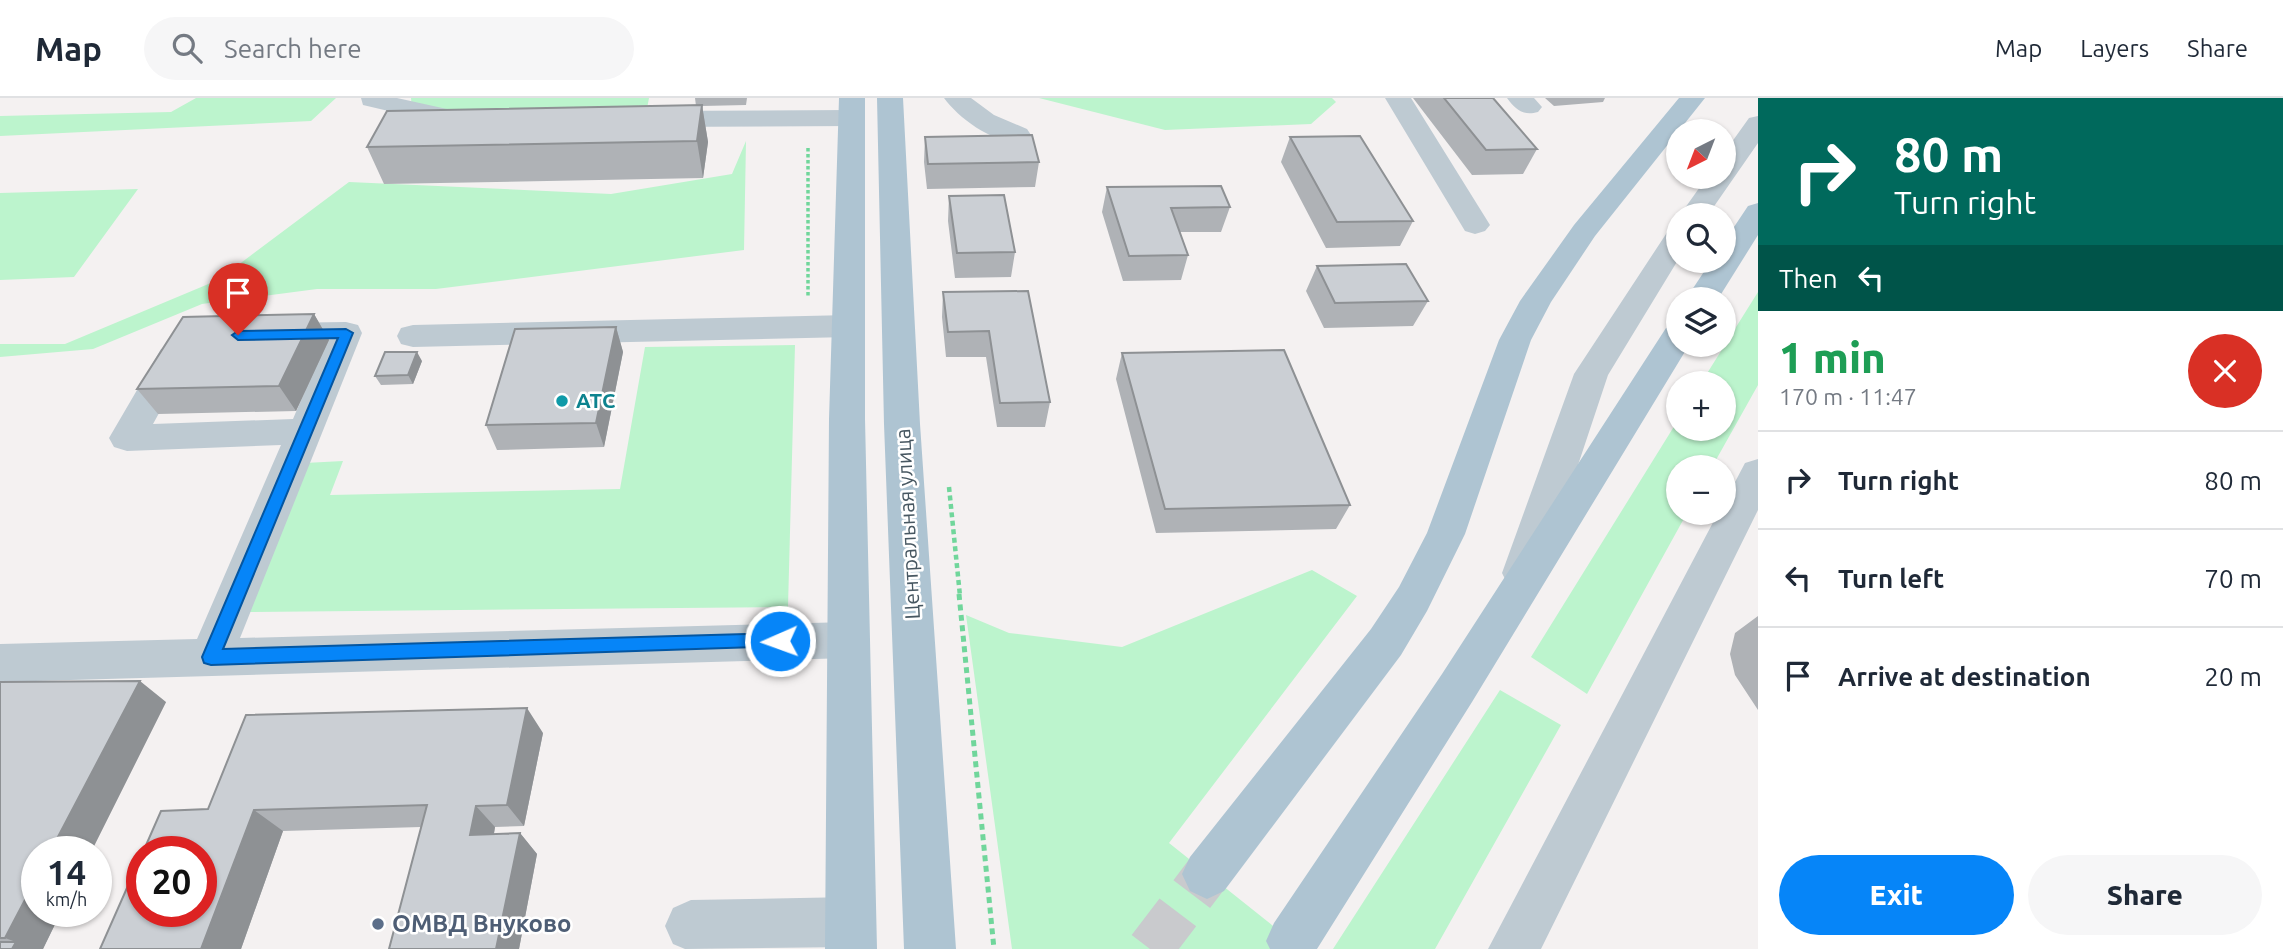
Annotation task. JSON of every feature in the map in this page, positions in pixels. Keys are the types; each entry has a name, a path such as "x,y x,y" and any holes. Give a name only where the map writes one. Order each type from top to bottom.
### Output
{"main road":[{"name":"Центральная улица","path":"890,98 902,424 930,949"},
{"path":"1207,874 1386,642 1413,599 1446,534 1515,340 1536,301 1584,231 1692,98"},
{"path":"851,935 849,326 852,108"},
{"path":"1710,287 1758,212"},
{"path":"1292,941 1666,355"}],"street":[{"path":"957,98 970,112 991,125 1018,135"},
{"path":"1398,98 1475,225"},
{"path":"372,100 460,121 487,121"},
{"path":"642,112 808,119 852,108"},
{"path":"1736,155 1758,124"},
{"path":"1515,595 1591,374 1666,256"},
{"path":"413,336 849,326"},
{"path":"211,657 346,333 238,335"},
{"path":"198,336 184,336 127,438 307,431"},
{"path":"1514,949 1758,473"},
{"path":"0,663 849,640"},
{"path":"691,926 851,935"}],"path":[{"path":"808,119 808,326"},
{"path":"948,481 993,949"}],"green space":[{"path":"196,98 336,98 311,121 0,136 0,116 171,112"},
{"path":"411,98 649,98 645,119 412,110"},
{"path":"1039,98 1332,98 1336,102 1311,124 1165,130"},
{"path":"746,141 744,250 436,289 317,289 202,304 93,349 0,357 0,344 65,344 218,280 349,182 611,194 732,174"},
{"path":"138,189 74,277 0,280 0,193"},
{"path":"1758,292 1758,385 1736,424 1736,371 1709,371 1717,357 1736,357 1736,327"},
{"path":"795,345 788,607 245,612 305,463 343,461 330,495 620,489 645,347"},
{"path":"1666,439 1727,441 1719,455 1666,455 1666,525 1680,525 1587,694 1531,657"},
{"path":"1312,570 1357,596 1169,843 1302,949 1012,949 966,615 1009,633 1122,647"},
{"path":"1500,690 1561,725 1435,949 1333,949"}],"building":[{"path":"1444,98 1493,98 1537,149 1486,150"},
{"path":"702,105 697,141 367,147 387,111"},
{"path":"1032,135 1039,162 928,164 925,137"},
{"path":"1360,136 1413,221 1337,222 1290,137"},
{"path":"1221,186 1230,207 1171,208 1188,255 1129,256 1107,187"},
{"path":"1004,195 1015,252 957,253 949,196"},
{"path":"1406,264 1428,301 1335,303 1317,266"},
{"path":"1028,291 1050,402 1000,403 989,331 948,332 943,292"},
{"path":"314,314 279,386 137,389 183,317"},
{"name":"АТС","path":"616,327 596,423 486,425 515,329"},
{"path":"1284,350 1350,505 1165,509 1122,353"},
{"path":"385,352 417,352 408,375 375,376"},
{"path":"140,681 58,836 21,836 21,908 5,938 0,938 0,682"},
{"path":"527,708 507,805 476,806 470,835 520,833 496,949 389,949 427,805 254,810 217,907 217,836 150,836 161,811 208,809 246,715"},
{"path":"126,890 126,927 209,927 201,949 100,949"},
{"path":"0,942 16,942 12,949 0,949"}],"tunnel":[{"path":"1150,949 1207,874"}],"place":[{"name":"АТС","path":"562,401"},
{"name":"ОМВД Внуково","path":"378,924"}],"route":[{"path":"238,335 346,333 211,657 780,641"}]}
